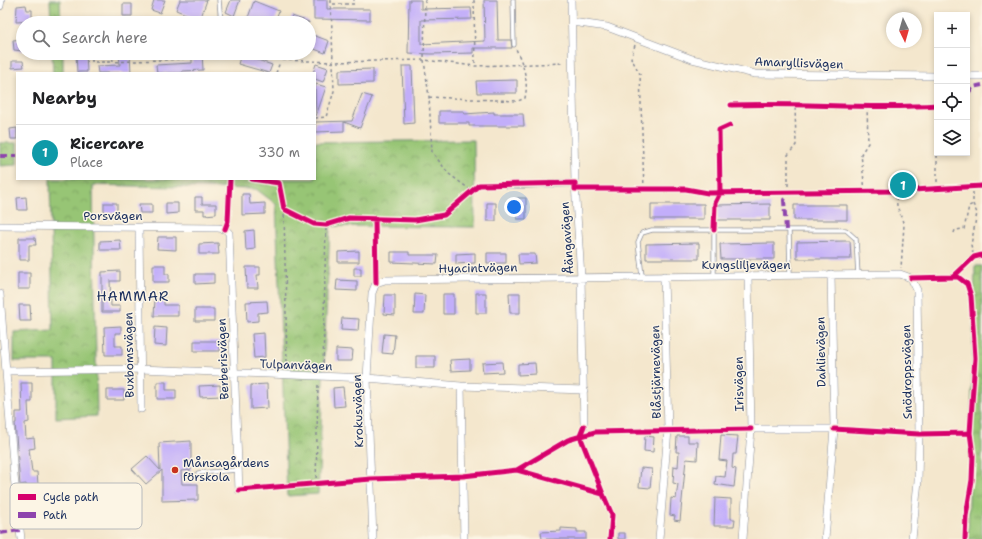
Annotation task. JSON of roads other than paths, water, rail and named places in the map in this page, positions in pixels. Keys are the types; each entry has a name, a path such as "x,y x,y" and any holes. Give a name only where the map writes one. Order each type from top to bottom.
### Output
{"street":[{"path":"0,6 1,0"},
{"name":"Åängavägen","path":"570,0 572,22 575,183 581,277 584,426"},
{"name":"Amaryllisvägen","path":"572,22 607,27 637,37 692,59 755,74 934,76"},
{"path":"970,76 982,76"},
{"path":"508,185 575,183"},
{"name":"Porsvägen","path":"0,226 225,229"},
{"name":"Buxbomsvägen","path":"139,228 141,409"},
{"name":"Berberisvägen","path":"225,229 230,233 239,490"},
{"name":"Dahlievägen","path":"825,539 834,429 831,274"},
{"name":"Kungsliljevägen","path":"581,277 900,274 911,278"},
{"name":"Blåstjärnevägen","path":"659,539 668,430 664,276"},
{"name":"Irisvägen","path":"743,539 751,429 748,276"},
{"name":"Hyacintvägen","path":"376,283 385,280 581,277"},
{"name":"Snödroppsvägen","path":"911,278 917,290 919,434 918,481 912,539"},
{"name":"Krokusvägen","path":"373,539 366,378 372,294 376,283"},
{"path":"0,294 16,483"},
{"name":"Tulpanvägen","path":"6,371 140,369 366,378 461,386 584,390"},
{"path":"461,386 464,539"},
{"path":"751,429 834,429"},
{"path":"20,529 21,539"}],"lane":[{"path":"219,0 220,16"},
{"path":"513,0 514,45"},
{"path":"642,276 638,242 642,234 652,230 846,230 856,239 858,275"},
{"path":"714,230 714,276"},
{"path":"789,230 790,275"},
{"path":"198,473 238,470"}],"place":[{"name":"Ricercare","path":"903,185"},
{"name":"Månsagårdens förskola","path":"175,470"}],"district":[{"name":"HAMMAR","path":"133,296"}]}
